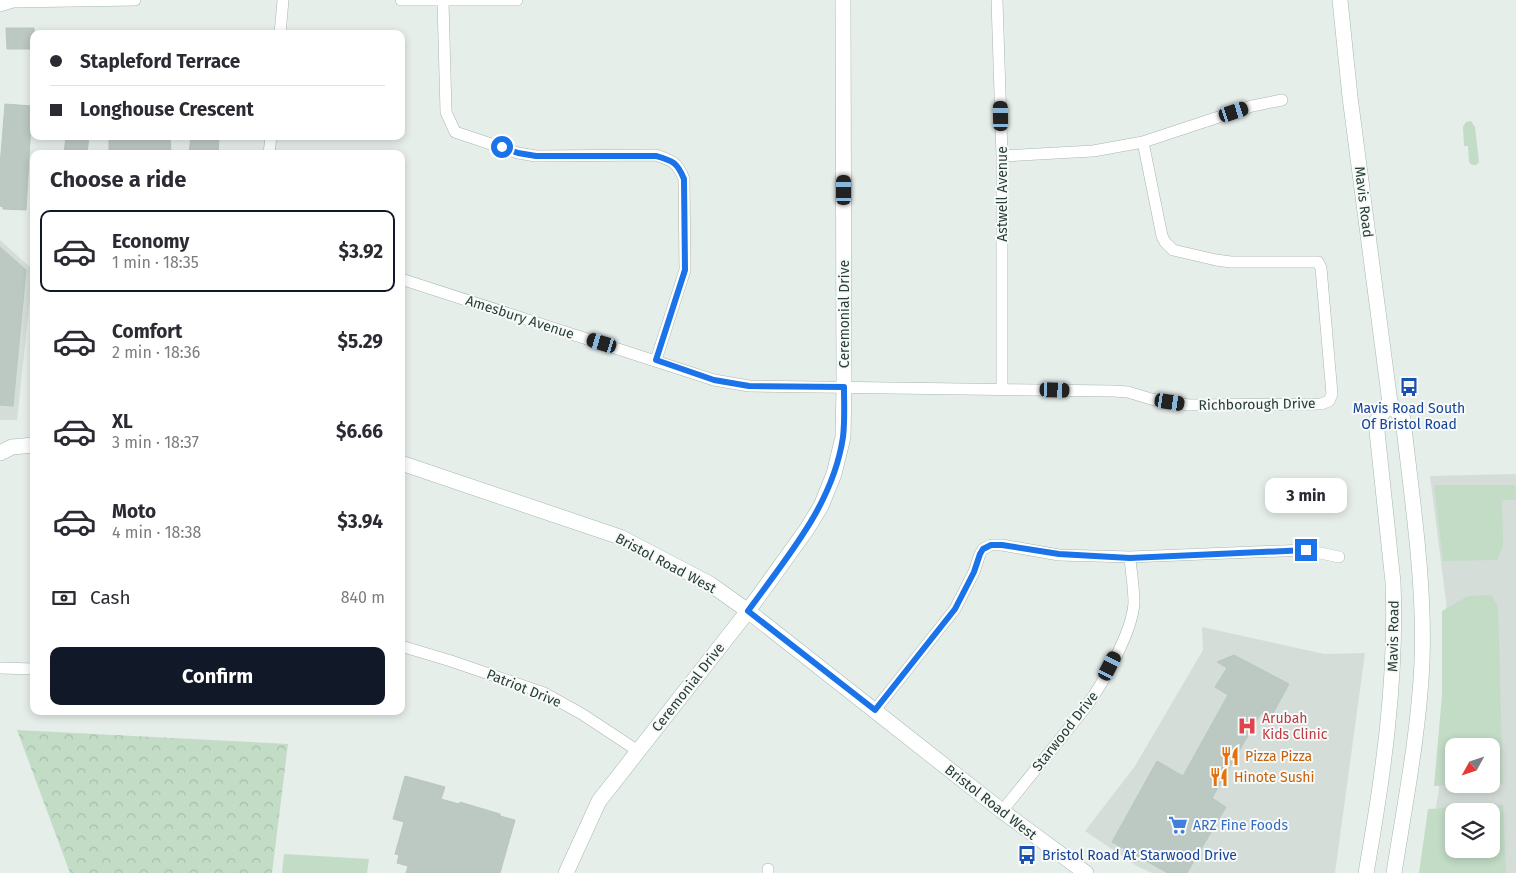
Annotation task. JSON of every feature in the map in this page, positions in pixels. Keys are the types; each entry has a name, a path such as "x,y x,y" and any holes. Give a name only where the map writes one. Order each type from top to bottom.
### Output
{"street":[{"path":"0,6 13,2 135,0"},
{"path":"280,30 283,0"},
{"path":"401,0 518,0"},
{"name":"Ceremonial Drive","path":"566,873 599,801 748,611 821,506 834,474 843,437 844,387 843,0"},
{"name":"Astwell Avenue","path":"997,0 1002,156 1002,388"},
{"name":"Mavis Road","path":"1340,0 1350,96 1390,403 1403,419 1418,549 1422,607 1422,662 1417,713 1394,873"},
{"path":"443,1 446,112 455,132 518,153 536,156 656,156 668,159 679,167 684,179 685,270 656,360"},
{"path":"1002,156 1093,151 1143,142 1252,106 1282,100"},
{"name":"Richborough Drive","path":"844,387 1112,391 1128,392 1151,399 1189,405 1321,404 1329,401 1332,394 1321,268 1318,262 1232,262 1173,250 1162,236 1143,142"},
{"name":"Amesbury Avenue","path":"405,280 714,380 749,386 844,387"},
{"name":"Mavis Road","path":"1366,873 1378,806 1392,694 1393,582 1376,422 1390,403"},
{"path":"4,447 30,445"},
{"name":"Bristol Road West","path":"405,464 620,538 710,584 748,611 1002,811 1086,873"},
{"path":"875,710 955,609 974,572 980,554 983,549 991,545 1059,554 1130,558 1306,550 1340,557"},
{"name":"Starwood Drive","path":"1002,811 1097,692 1129,627 1134,604 1130,558"},
{"name":"Patriot Drive","path":"405,647 544,693 582,714 638,751"},
{"path":"0,668 30,668"}],"shaded area":[{"path":"0,240 30,267 30,298 17,420 0,420"},
{"path":"1516,474 1516,873 1425,873 1445,744 1445,793 1500,793 1500,738 1446,738 1451,685 1446,601 1430,476"},
{"path":"1202,627 1324,654 1365,653 1335,873 1152,873 1137,866 1085,831 1135,766 1203,650"}],"green space":[{"path":"1471,121 1475,127 1479,162 1476,165 1472,165 1469,162 1468,146 1464,146 1463,127 1466,122"},
{"path":"1434,485 1515,485 1516,500 1502,500 1503,546 1497,560 1443,561"},
{"path":"1491,595 1498,606 1503,784 1500,784 1500,738 1445,738 1445,786 1434,786 1442,695 1442,611 1468,596"},
{"path":"17,730 288,744 272,873 70,873"},
{"path":"1500,805 1503,805 1506,873 1419,873 1428,809 1445,808 1445,858 1500,858"},
{"path":"284,854 369,859 367,873 282,873"}],"building":[{"path":"6,28 34,28 34,30 30,30 30,49 7,49"},
{"path":"5,104 30,106 26,210 3,209 0,206 0,166"},
{"path":"66,140 89,140 87,150 64,150"},
{"path":"109,140 170,140 171,150 109,150"},
{"path":"191,140 219,140 218,150 189,150"},
{"path":"0,247 26,270 13,406 0,405"},
{"path":"1234,655 1289,684 1270,719 1261,713 1212,798 1226,807 1187,873 1168,873 1112,842 1157,761 1183,776 1228,695 1215,687 1227,668 1217,662"},
{"path":"405,776 445,787 441,799 459,804 460,802 515,820 500,873 406,873 408,866 397,863 399,855 395,854 404,822 393,819"}],"place":[{"name":"Mavis Road South Of Bristol Road","path":"1409,387"},
{"name":"Arubah Kids Clinic","path":"1247,726"},
{"name":"Pizza Pizza","path":"1230,756"},
{"name":"Hinote Sushi","path":"1219,777"},
{"name":"ARZ Fine Foods","path":"1178,825"},
{"name":"Bristol Road At Starwood Drive","path":"1027,855"}],"route":[{"path":"502,147 518,153 536,156 656,156 668,159 679,167 684,179 685,270 656,360 714,380 749,386 844,387 843,437 834,474 821,506 748,611 875,710 955,609 974,572 980,554 983,549 991,545 1059,554 1130,558 1306,550"}]}
